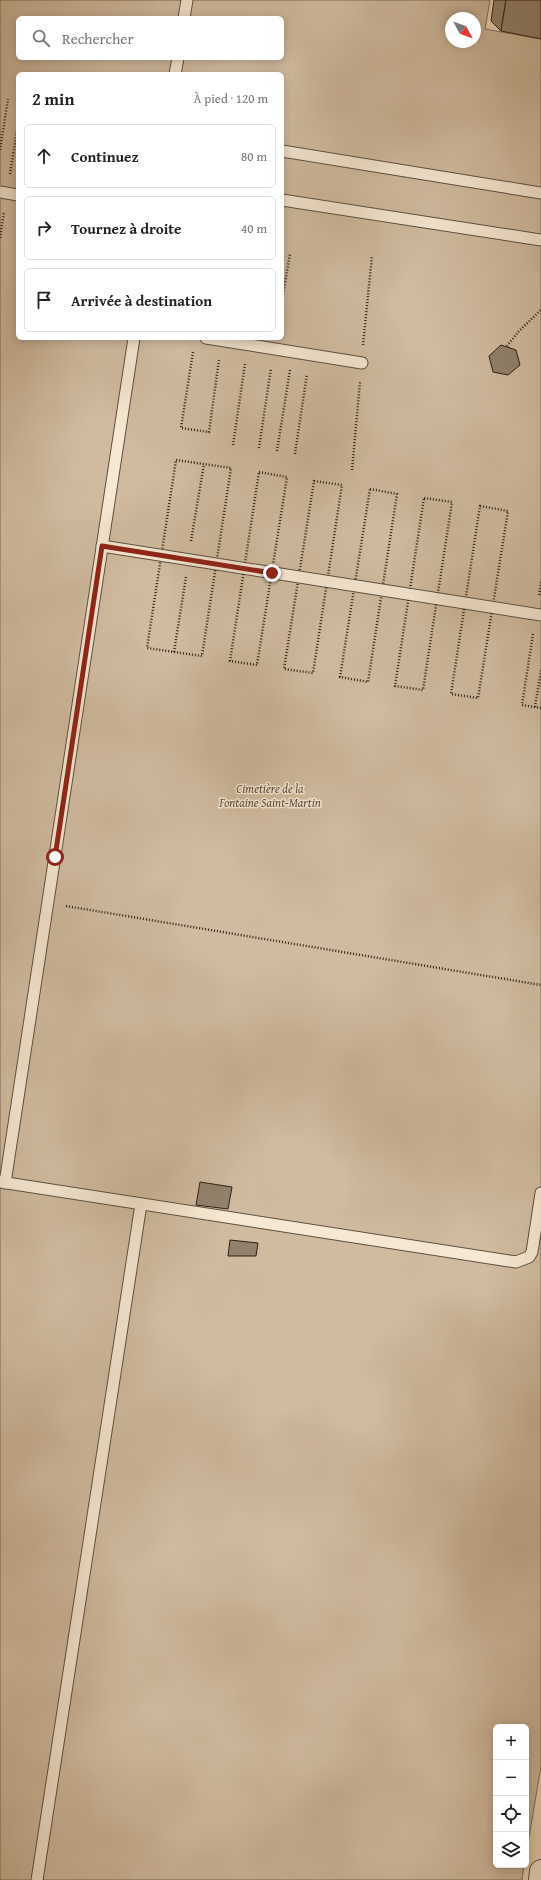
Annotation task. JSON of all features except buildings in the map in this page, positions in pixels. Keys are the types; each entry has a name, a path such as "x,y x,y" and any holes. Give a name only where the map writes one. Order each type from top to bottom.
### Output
{"lane":[{"path":"184,16 187,0"},
{"path":"175,72 178,60"},
{"path":"284,151 541,193"},
{"path":"0,192 16,195"},
{"path":"284,200 541,240"},
{"path":"134,340 48,903 2,1182 509,1262 516,1262 529,1257 532,1252 538,1239 541,1193"},
{"path":"217,340 362,362"},
{"path":"102,546 538,615"},
{"path":"37,1880 141,1204"}],"path":[{"path":"0,150 8,99"},
{"path":"284,288 290,254"},
{"path":"507,346 519,331 541,310"},
{"path":"194,346 181,428 208,432 222,341"},
{"path":"233,445 248,345"},
{"path":"258,448 274,349"},
{"path":"277,451 293,352"},
{"path":"295,454 310,355"},
{"path":"541,582 538,615 522,705 541,708"},
{"path":"535,707 541,670"},
{"path":"48,903 541,985"}],"green space":[{"name":"Cimetière de la Fontaine Saint-Martin","path":"0,0 490,0 485,29 541,39 541,1766 529,1837 529,1724 493,1724 493,1868 524,1868 522,1880 0,1880"}],"route":[{"path":"55,857 102,546 272,573"}]}
